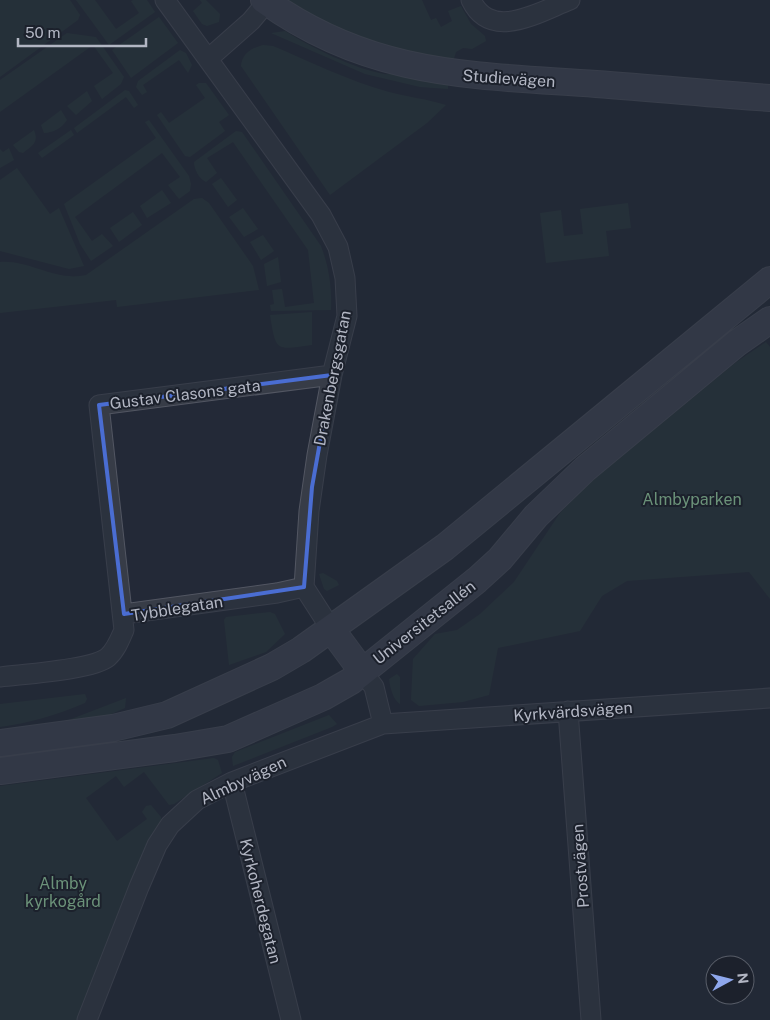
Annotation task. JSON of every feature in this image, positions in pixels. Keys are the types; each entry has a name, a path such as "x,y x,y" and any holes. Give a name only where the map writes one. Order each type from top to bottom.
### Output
{"main road":[{"name":"Studievägen","path":"265,1 321,34 387,60 424,69 473,76 770,98"},
{"path":"0,743 113,728 167,714 272,667 331,629 458,537 770,280"},
{"name":"Universitetsallén","path":"0,771 175,748 228,738 323,697 351,681 477,580 500,559 536,516 585,469 737,343 770,320"},
{"path":"331,629 362,671"}],"street":[{"name":"Drakenbergsgatan","path":"166,0 321,215 338,247 345,278 347,316 332,375 312,488 304,587"},
{"path":"476,7 488,20 513,21 570,0"},
{"path":"208,59 251,21 265,1"},
{"name":"Gustav Clasons gata","path":"124,614 99,404 332,375"},
{"path":"304,587 331,629"},
{"name":"Tybblegatan","path":"0,677 93,664 107,657 119,644 124,630 124,614 277,593 304,587"},
{"path":"362,671 374,687 383,724"},
{"name":"Kyrkvärdsvägen","path":"383,724 767,697"},
{"name":"Prostvägen","path":"568,712 590,1020"},
{"name":"Almbyvägen","path":"87,1020 139,887 165,832 184,810 197,800 232,782 383,724"},
{"name":"Kyrkoherdegatan","path":"232,782 291,1020"}],"highlighted area":[{"path":"332,375 312,487 304,587 124,614 99,405"}],"green space":[{"path":"0,0 70,0 80,15 78,20 0,77"},
{"path":"76,0 95,0 116,29 139,13 131,1 133,0 147,0 155,12 109,45"},
{"path":"200,0 206,0 220,14 219,22 207,26 202,24 193,11 202,3"},
{"path":"281,0 422,0 431,20 436,18 441,27 452,21 448,11 461,6 471,24 485,36 486,41 472,49 463,48 456,52 450,72 363,42"},
{"path":"159,17 178,43 131,78 112,50"},
{"path":"285,31 307,44 360,67 384,74 400,73 448,85 448,89 420,87 365,74 271,33"},
{"path":"67,33 96,37 124,77 121,84 102,99 94,86 113,73 93,45 0,112 0,80"},
{"path":"263,45 273,46 374,88 446,105 427,123 330,195 241,66 243,58 248,52"},
{"path":"180,50 186,53 192,65 188,73 179,60 143,85 147,92 142,95 136,87 138,81"},
{"path":"206,83 229,115 219,122 225,131 190,157 185,156 157,115 161,112 169,123 205,98 196,85"},
{"path":"125,90 129,91 138,105 134,108 126,97 77,133 74,128"},
{"path":"87,91 92,101 76,115 67,106"},
{"path":"61,110 67,120 65,123 54,131 44,133 41,125"},
{"path":"149,120 189,176 190,191 179,199 168,185 180,177 162,153 75,217 92,241 102,234 113,246 91,261 80,244 64,204 156,138 145,122"},
{"path":"34,130 36,138 34,143 23,153 19,152 13,145"},
{"path":"71,130 74,135 42,158 38,153"},
{"path":"236,131 242,132 321,246 329,278 331,310 271,311 270,305 274,304 272,290 282,289 285,307 314,303 308,250 233,142 207,158 217,173 206,182 197,173 194,162"},
{"path":"9,148 14,160 0,168 0,149 3,152"},
{"path":"17,168 50,214 59,208 84,266 69,269 0,251 0,180"},
{"path":"221,178 237,200 228,207 212,184"},
{"path":"162,190 171,203 147,218 140,206"},
{"path":"202,198 209,203 253,266 259,290 117,307 116,300 0,313 0,262 22,264 64,276 86,275 194,199"},
{"path":"628,203 631,228 606,231 609,256 546,263 540,213 561,210 564,236 583,234 580,209"},
{"path":"243,208 258,229 244,237 229,217"},
{"path":"133,212 142,225 119,242 110,228"},
{"path":"263,235 274,251 261,260 250,242"},
{"path":"278,257 281,282 267,286 264,264"},
{"path":"312,312 312,345 291,348 279,346 274,336 270,315"},
{"name":"Almbyparken","path":"766,342 770,347 770,599 749,572 627,581 602,596 580,631 498,648 489,695 463,702 419,706 411,700 413,659 435,634 457,630 480,614 514,582 560,513 586,486 735,363"},
{"path":"323,573 337,581 339,585 327,591 324,589 319,574"},
{"path":"270,612 275,614 285,634 266,652 229,665 224,620 226,617"},
{"path":"397,674 400,677 400,704 394,696 389,679"},
{"path":"85,694 87,699 85,703 75,707 33,721 0,727 0,704"},
{"path":"126,698 125,708 105,717 53,726"},
{"path":"329,715 337,724 233,766 232,757 235,752"},
{"name":"Almby kyrkogård","path":"214,758 218,760 222,773 174,804 169,805 144,772 124,787 116,776 86,798 117,841 147,819 142,812 146,806 151,805 161,817 162,827 78,1020 0,1020 0,786"}]}
